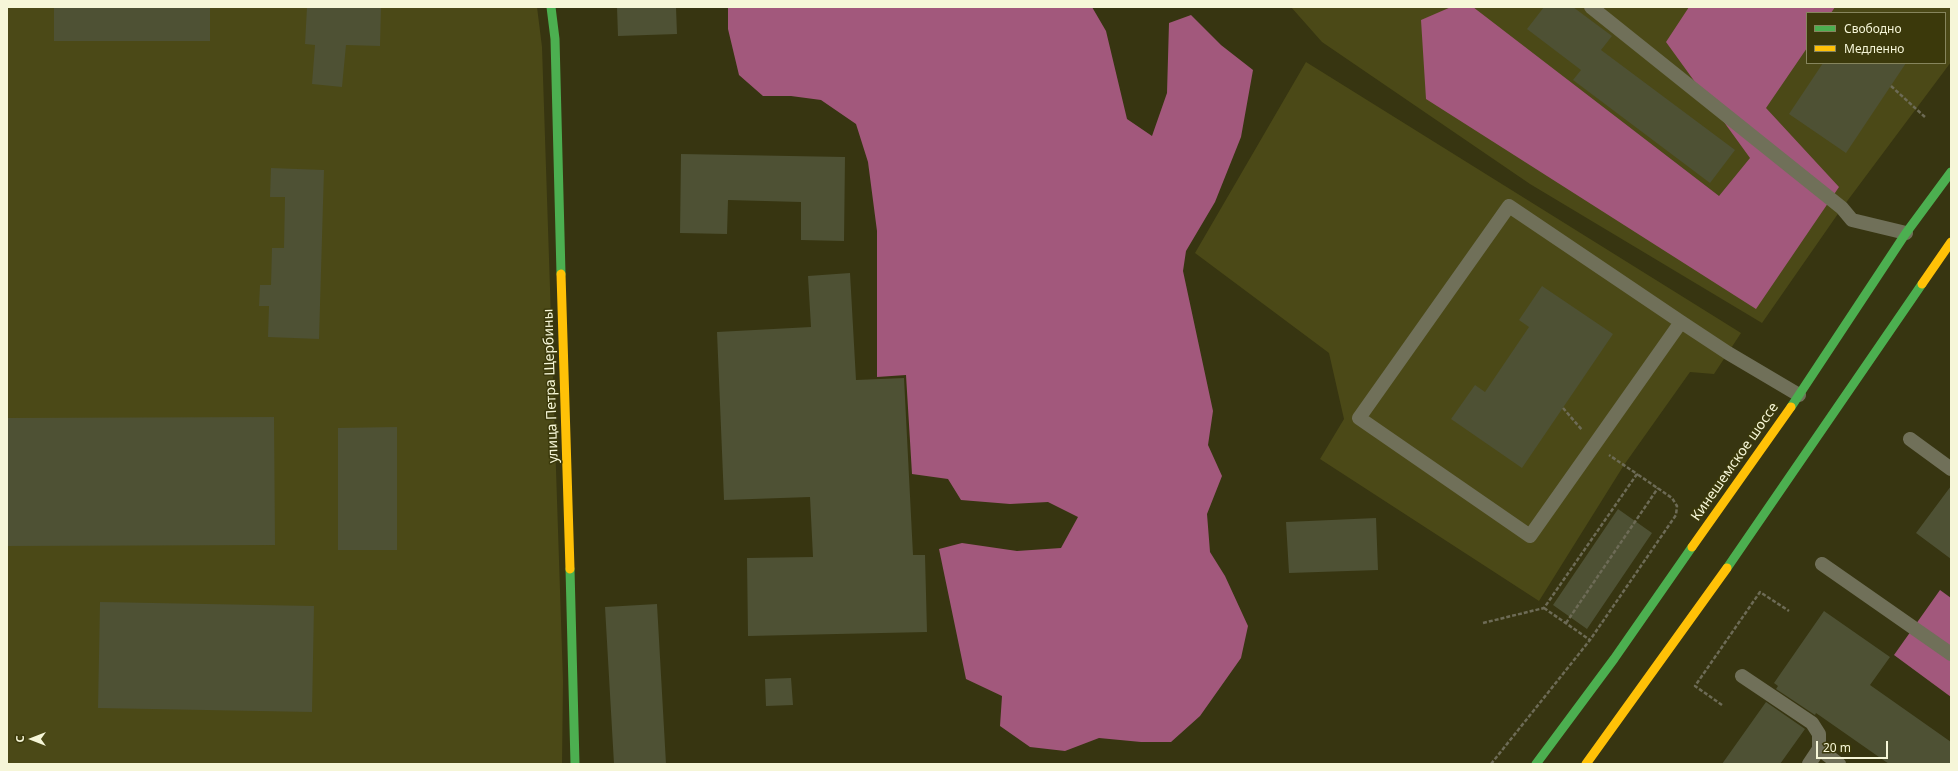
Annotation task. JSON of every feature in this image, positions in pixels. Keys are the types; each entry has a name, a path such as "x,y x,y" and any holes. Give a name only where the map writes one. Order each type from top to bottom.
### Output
{"main road":[{"name":"улица Петра Щербины","path":"551,7 555,39 575,764"},
{"name":"Кинешемское шоссе","path":"1536,764 1614,659 1800,395 1906,234 1951,172"},
{"path":"1586,764 1650,677 1799,465 1951,242"}],"lane":[{"path":"1591,7 1842,208 1852,220 1906,234"},
{"path":"1682,322 1530,536 1359,418 1509,206 1682,322 1728,353 1800,395"},
{"path":"1910,439 1951,469"},
{"path":"1822,564 1951,654"},
{"path":"1742,676 1812,723 1819,734 1819,749 1809,764"},
{"path":"1819,749 1839,764"}],"path":[{"path":"1891,86 1926,118"},
{"path":"1491,764 1590,640 1676,514 1677,506 1672,498 1595,445 1563,408"},
{"path":"1483,623 1544,608 1637,474"},
{"path":"1566,623 1658,488"},
{"path":"1722,705 1695,686 1760,592 1789,611"},
{"path":"1544,608 1590,640"}],"shaded area":[{"path":"7,7 537,7 542,47 563,681 562,764 7,764"},
{"path":"728,7 1092,7 1106,31 1127,119 1152,136 1167,93 1169,23 1191,15 1221,45 1253,70 1241,137 1215,202 1186,251 1183,271 1213,411 1208,445 1222,476 1207,514 1210,552 1225,576 1248,626 1241,658 1200,716 1171,742 1141,742 1099,738 1065,751 1030,747 1000,726 1002,696 966,679 939,549 962,543 1017,551 1061,548 1078,517 1048,502 1010,504 961,500 948,479 912,474 906,375 877,377 877,231 868,162 856,124 821,100 791,96 763,96 739,75 728,29"},
{"path":"1291,7 1951,7 1951,62 1842,208 1762,323 1530,184 1322,42"},
{"path":"1451,7 1473,7 1719,196 1750,158 1666,42 1689,7 1835,7 1832,12 1806,12 1806,49 1766,108 1839,187 1756,309 1426,99 1421,20"},
{"path":"1306,62 1741,333 1714,374 1690,372 1624,465 1539,601 1320,459 1344,419 1329,353 1195,253"},
{"path":"1940,590 1951,598 1951,697 1894,655"}],"building":[{"path":"54,7 210,7 210,41 54,41"},
{"path":"307,7 381,7 380,46 346,45 342,87 312,84 315,45 305,44"},
{"path":"617,7 676,7 677,34 618,36"},
{"path":"1544,7 1573,7 1612,36 1601,50 1735,150 1710,183 1573,80 1581,70 1527,29"},
{"path":"1822,64 1905,64 1846,153 1789,114"},
{"path":"681,154 845,157 844,241 801,240 801,202 728,200 727,234 680,233"},
{"path":"271,168 324,170 319,339 268,337 269,306 259,306 260,285 271,285 272,248 284,248 285,197 270,197"},
{"path":"850,273 856,380 904,378 913,555 925,555 927,632 748,636 747,558 813,557 810,497 724,500 717,332 811,327 808,276"},
{"path":"1542,286 1613,334 1522,468 1451,419 1475,385 1485,392 1529,327 1519,320"},
{"path":"274,417 275,545 7,546 7,418"},
{"path":"397,427 397,550 338,550 338,428"},
{"path":"1951,486 1951,559 1916,533"},
{"path":"1618,509 1652,533 1587,629 1553,605"},
{"path":"1376,518 1378,570 1289,573 1286,522"},
{"path":"100,602 314,606 312,712 98,708"},
{"path":"657,604 666,764 614,764 605,607"},
{"path":"1824,611 1890,657 1870,685 1951,742 1951,764 1889,764 1816,713 1815,715 1776,689 1778,686 1774,683"},
{"path":"791,678 793,705 766,706 765,679"},
{"path":"1766,702 1805,729 1780,764 1722,764"}],"traffic: fast":[{"path":"551,7 555,39 561,274"},
{"path":"1791,407 1906,233 1951,172"},
{"path":"1727,568 1922,284"},
{"path":"1536,764 1614,659 1692,547"},
{"path":"570,569 575,764"}],"traffic: slow":[{"path":"1922,284 1951,242"},
{"path":"561,274 570,569"},
{"path":"1692,547 1791,407"},
{"path":"1586,764 1727,568"}]}
